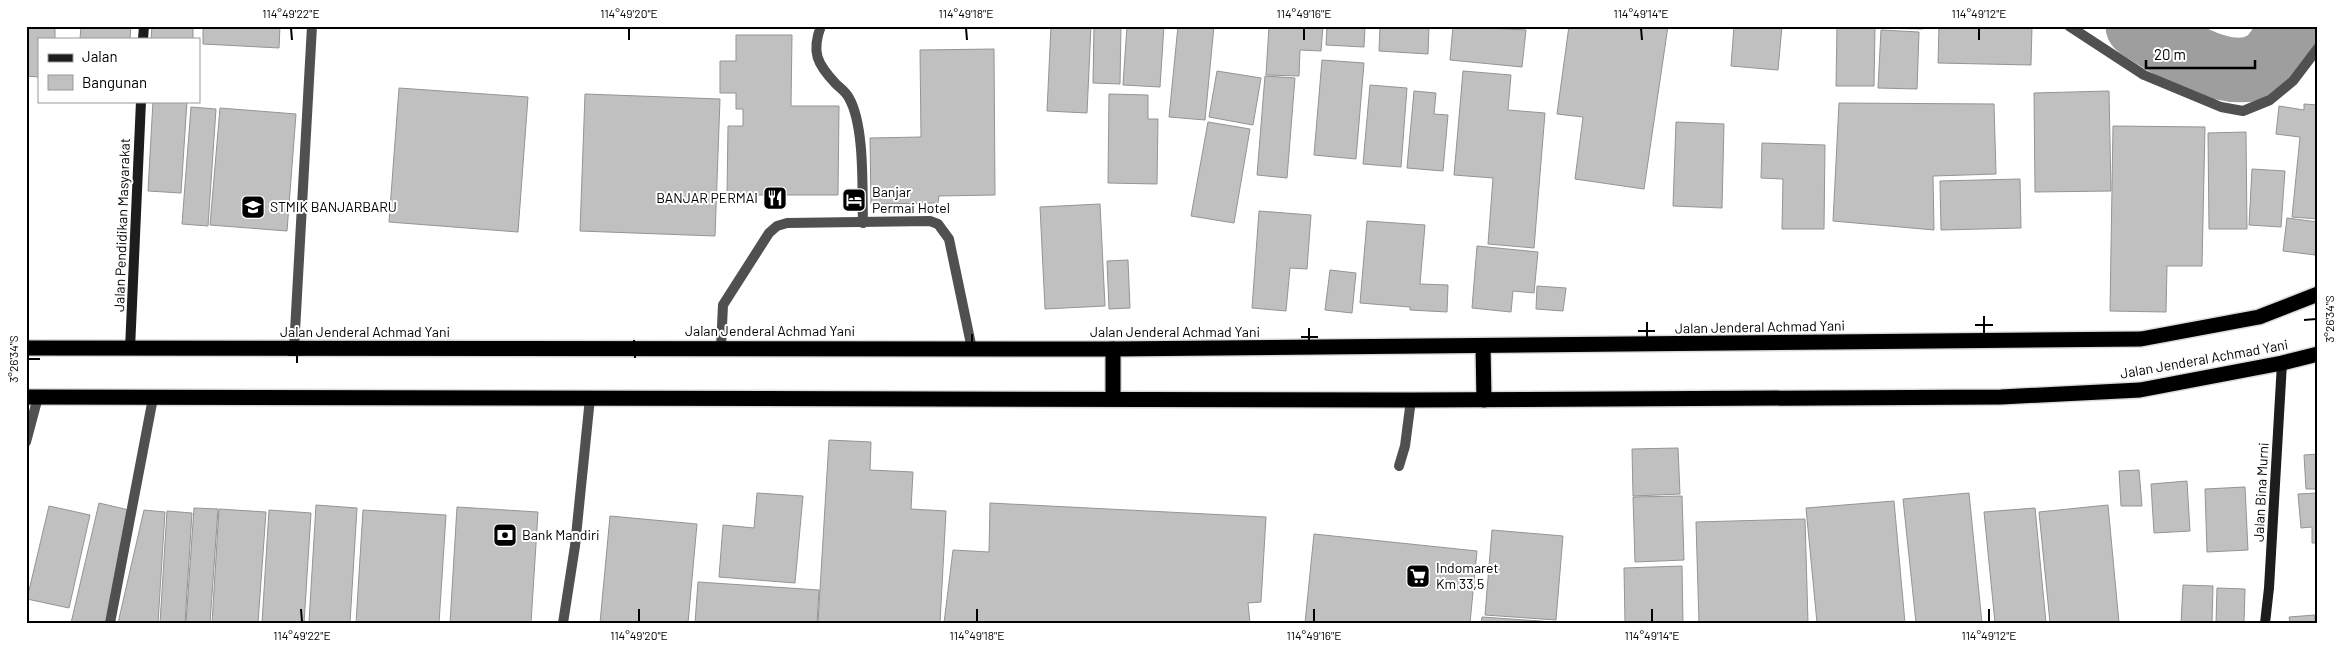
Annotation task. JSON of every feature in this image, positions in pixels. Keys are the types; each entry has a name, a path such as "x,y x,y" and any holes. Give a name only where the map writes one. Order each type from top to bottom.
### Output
{"highway":[{"name":"Jalan Jenderal Achmad Yani","path":"26,348 721,347 1113,349 2141,339 2259,317 2318,294"},
{"path":"1483,346 1484,400"},
{"path":"1113,349 1113,399"},
{"name":"Jalan Jenderal Achmad Yani","path":"32,397 1484,400 2001,397 2140,390 2282,363 2318,354"}],"street":[{"path":"294,348 312,26"},
{"path":"821,26 815,42 817,58 828,76 849,97 858,125 863,222"},
{"path":"2069,26 2144,75 2221,107 2244,111 2270,100 2293,81 2318,48"},
{"name":"Jalan Pendidikan Masyarakat","path":"130,349 141,102"},
{"path":"721,347 722,305 769,233 777,226 787,223 930,221 938,224 949,239 972,349"},
{"name":"Jalan Bina Murni","path":"2265,623 2269,588 2282,363"},
{"path":"26,442 32,397"},
{"path":"110,623 153,398"},
{"path":"563,623 576,546 590,398"},
{"path":"1398,466 1406,446 1411,400"}],"building":[{"path":"26,26 55,26 55,38 38,38 38,77 26,76"},
{"path":"81,26 131,26 130,38 80,38"},
{"path":"152,26 193,26 193,38 151,38"},
{"path":"203,26 280,26 279,48 203,44"},
{"path":"1051,26 1091,26 1087,113 1047,111"},
{"path":"1094,26 1121,26 1120,84 1093,83"},
{"path":"1127,26 1164,26 1160,87 1123,85"},
{"path":"1178,26 1214,26 1205,120 1169,117"},
{"path":"1269,26 1323,26 1321,51 1300,50 1299,76 1266,75"},
{"path":"1327,26 1365,26 1364,47 1326,45"},
{"path":"1380,26 1429,26 1428,54 1379,51"},
{"path":"1453,26 1526,30 1522,67 1450,60"},
{"path":"1569,26 1668,26 1644,189 1575,179 1583,117 1557,114"},
{"path":"1734,26 1782,26 1778,70 1731,66"},
{"path":"1837,26 1875,26 1874,86 1836,86"},
{"path":"1878,26 1923,26 1923,29 1878,28"},
{"path":"1939,26 2032,26 2031,65 1938,63"},
{"path":"1881,30 1919,32 1917,89 1878,88"},
{"path":"736,35 792,35 791,106 839,106 838,195 727,195 728,126 743,126 743,109 736,109 736,93 720,93 720,61 736,61"},
{"path":"994,49 995,195 939,196 938,203 871,204 870,138 921,137 920,50"},
{"path":"1322,60 1364,63 1356,159 1314,155"},
{"path":"1217,71 1261,78 1253,125 1209,117"},
{"path":"1463,71 1511,75 1508,110 1545,113 1534,248 1488,244 1493,178 1454,175"},
{"path":"1265,76 1295,78 1287,178 1257,175"},
{"path":"1370,85 1407,88 1401,167 1363,164"},
{"path":"399,88 528,97 518,232 389,222"},
{"path":"1414,91 1436,93 1434,114 1448,115 1443,171 1407,168"},
{"path":"2109,91 2111,191 2035,192 2034,93"},
{"path":"585,94 720,99 715,236 580,231"},
{"path":"1109,94 1148,95 1148,119 1158,119 1157,184 1108,183"},
{"path":"153,102 187,102 181,193 148,191"},
{"path":"1839,103 1994,104 1996,174 1933,176 1934,230 1833,221"},
{"path":"2304,104 2318,105 2318,219 2292,217 2300,137 2276,134 2279,106 2304,110"},
{"path":"191,107 216,109 208,226 182,224"},
{"path":"220,108 296,114 287,231 210,225"},
{"path":"1208,122 1250,129 1234,223 1191,216"},
{"path":"1676,122 1724,124 1722,208 1673,206"},
{"path":"2113,126 2205,127 2202,266 2167,266 2166,312 2110,311"},
{"path":"2246,132 2247,229 2209,229 2208,133"},
{"path":"1762,143 1825,145 1824,229 1782,229 1783,179 1761,178"},
{"path":"2252,169 2285,171 2281,227 2249,225"},
{"path":"2020,179 2021,228 1941,230 1940,181"},
{"path":"1100,204 1105,306 1045,309 1040,207"},
{"path":"1259,211 1311,215 1307,269 1290,268 1286,311 1252,308"},
{"path":"2287,218 2318,222 2315,255 2283,251"},
{"path":"1367,221 1425,225 1420,284 1448,285 1447,312 1410,310 1410,307 1360,303"},
{"path":"1477,246 1538,252 1534,293 1513,291 1511,312 1472,308"},
{"path":"1128,260 1130,308 1109,309 1107,261"},
{"path":"1330,270 1356,273 1352,313 1325,310"},
{"path":"1537,286 1566,288 1563,311 1536,309"},
{"path":"829,440 871,442 870,470 913,472 911,509 946,511 940,623 818,623"},
{"path":"1678,448 1680,494 1633,496 1632,449"},
{"path":"2318,454 2318,489 2306,489 2304,455"},
{"path":"2139,470 2142,506 2121,506 2119,471"},
{"path":"2187,481 2190,531 2154,533 2151,484"},
{"path":"2245,487 2248,550 2207,552 2205,489"},
{"path":"757,493 803,496 795,583 719,577 723,525 754,528"},
{"path":"1969,493 1982,623 1916,623 1903,499"},
{"path":"2318,493 2318,543 2312,543 2312,527 2301,528 2298,494"},
{"path":"1682,496 1684,560 1635,562 1633,497"},
{"path":"1894,501 1905,623 1817,623 1806,508"},
{"path":"99,503 129,510 107,623 71,623"},
{"path":"990,503 1266,517 1261,602 1248,603 1250,623 944,623 953,550 989,552"},
{"path":"316,505 357,508 350,623 309,622"},
{"path":"2108,505 2119,623 2050,623 2039,512"},
{"path":"49,506 90,515 69,608 27,599"},
{"path":"457,507 538,512 531,623 450,623"},
{"path":"194,508 218,509 210,623 186,623"},
{"path":"2035,508 2046,623 1995,623 1984,512"},
{"path":"219,509 266,512 258,623 212,623"},
{"path":"144,510 165,512 158,623 118,623"},
{"path":"269,510 311,513 304,623 262,623"},
{"path":"363,510 446,515 439,623 356,623"},
{"path":"167,511 192,513 185,623 160,623"},
{"path":"610,516 697,524 688,623 600,623"},
{"path":"1805,519 1808,623 1699,623 1696,522"},
{"path":"1492,530 1563,536 1556,620 1485,615"},
{"path":"1314,534 1477,551 1470,623 1305,623"},
{"path":"1682,566 1683,623 1625,623 1624,568"},
{"path":"698,582 819,590 817,623 695,623"},
{"path":"2183,585 2213,586 2212,623 2181,623"},
{"path":"2217,588 2245,589 2244,623 2216,623"},
{"path":"2315,615 2315,623 2290,623 2289,617"},
{"path":"1482,617 1554,622 1481,623"}],"waterway":[{"path":"2138,26 2181,52 2199,60 2234,70 2250,69 2265,63 2277,51 2294,26"}],"place":[{"name":"BANJAR PERMAI","path":"775,198"},
{"name":"Banjar Permai Hotel","path":"854,200"},
{"name":"STMIK BANJARBARU","path":"253,207"},
{"name":"Bank Mandiri","path":"505,535"},
{"name":"Indomaret Km 33,5","path":"1418,576"}]}
